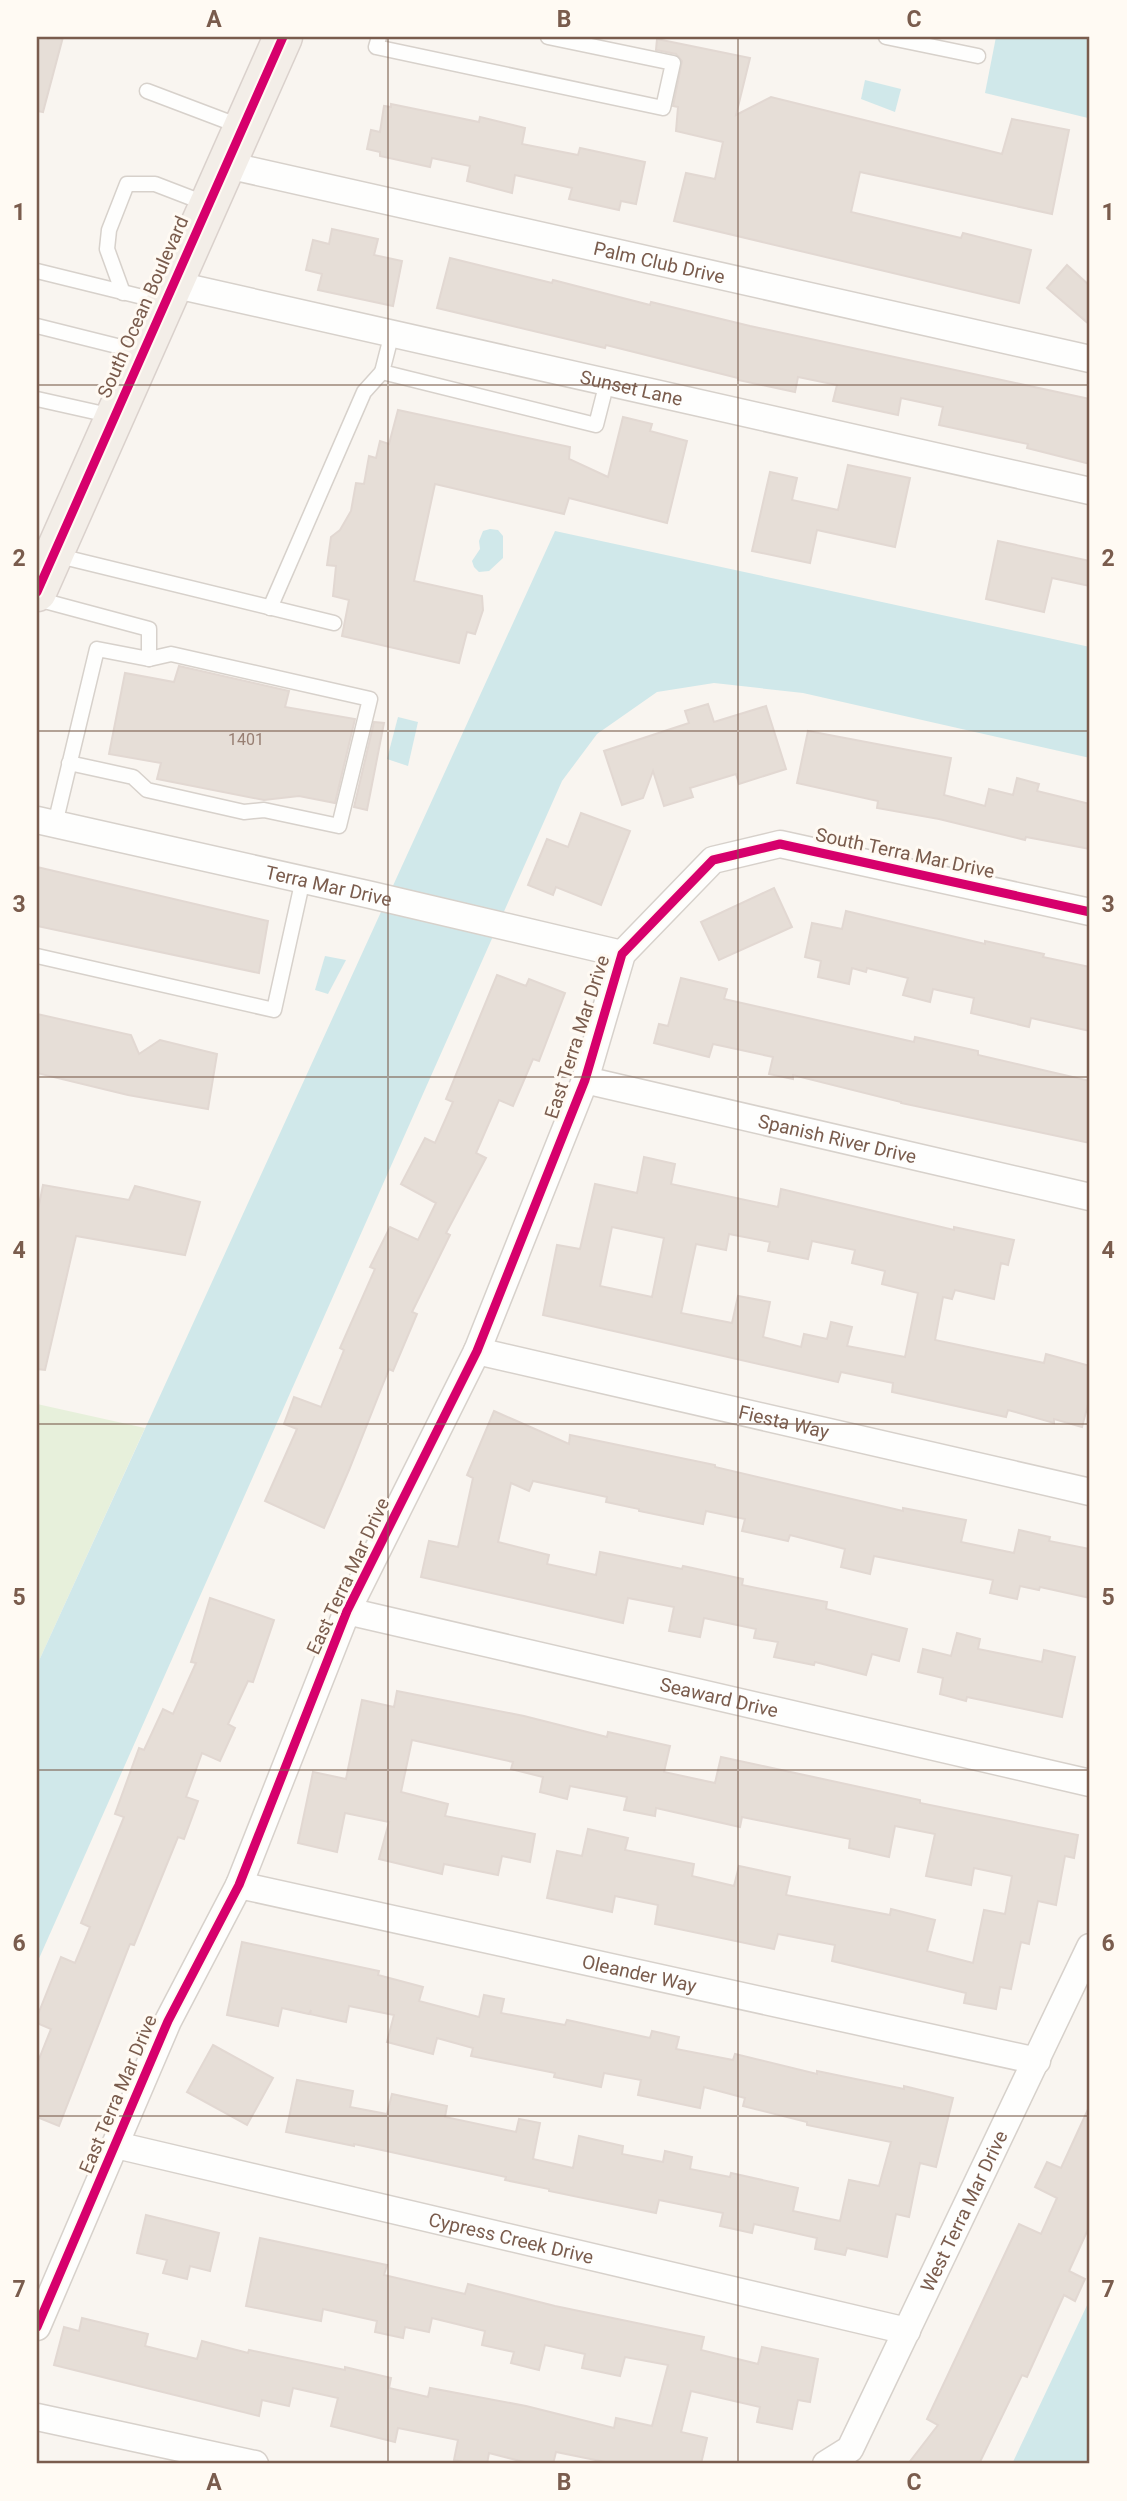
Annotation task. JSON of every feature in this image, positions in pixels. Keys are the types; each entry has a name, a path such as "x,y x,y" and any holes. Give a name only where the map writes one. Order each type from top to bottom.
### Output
{"main road":[{"name":"South Ocean Boulevard","path":"37,592 45,553 114,416 283,37"}],"street":[{"name":"Palm Club Drive","path":"227,165 1090,359"},
{"name":"Sunset Lane","path":"168,293 392,333 1090,491"},
{"name":"Terra Mar Drive","path":"46,822 622,954"},
{"name":"South Terra Mar Drive","path":"713,860 780,844 1090,912"},
{"name":"East Terra Mar Drive","path":"37,2327 168,2021 239,1885 347,1611 477,1351 585,1080 622,954 713,860"},
{"name":"Spanish River Drive","path":"585,1080 1090,1197"},
{"name":"Fiesta Way","path":"477,1351 1090,1492"},
{"name":"Seaward Drive","path":"347,1611 1090,1783"},
{"name":"Oleander Way","path":"239,1885 1037,2061"},
{"name":"West Terra Mar Drive","path":"827,2464 850,2449 1090,1947"},
{"name":"Cypress Creek Drive","path":"116,2145 907,2331"},
{"path":"37,2417 255,2464"}],"lane":[{"path":"379,37 376,47 663,108 673,64 548,37"},
{"path":"886,37 978,56"},
{"path":"147,91 243,127"},
{"path":"123,292 107,249 109,230 127,184 155,184 208,204"},
{"path":"37,271 123,292 168,293"},
{"path":"37,326 142,352"},
{"path":"270,608 364,392 382,372 392,333"},
{"path":"382,372 596,425 607,382"},
{"path":"37,399 114,416"},
{"path":"45,553 334,623"},
{"path":"37,599 149,629 149,659"},
{"path":"46,822 69,763 97,649 149,659 171,654 370,699 339,826 264,810 244,812 148,790 133,777 69,763"},
{"path":"37,956 274,1010 303,879"}],"green space":[{"path":"37,1404 145,1428 37,1665"}],"water":[{"path":"996,37 1090,37 1088,118 985,93"},
{"path":"865,80 901,89 895,112 861,99"},
{"path":"498,530 503,536 503,558 489,571 479,572 472,561 480,549 479,541 483,531"},
{"path":"555,531 1090,647 1090,758 803,693 714,683 657,692 597,734 562,781 37,1963 37,1665"},
{"path":"398,717 418,722 408,766 387,759"},
{"path":"325,956 346,960 328,994 315,990"},
{"path":"1090,2299 1090,2464 1012,2464"}],"building":[{"path":"37,37 63,37 43,112 37,111"},
{"path":"657,39 750,58 736,115 771,97 1002,154 1012,119 1069,130 1052,214 860,172 851,212 961,238 963,233 1031,250 1019,303 674,221 686,173 715,179 723,142 676,131 678,107 673,106 682,61 676,54 656,50"},
{"path":"391,104 479,122 480,117 525,128 522,144 578,155 580,148 645,162 636,204 621,201 619,210 569,199 572,188 515,175 512,193 467,181 470,166 432,158 430,167 380,156 380,152 367,149 371,130 380,132 384,106 391,107"},
{"path":"332,229 378,239 374,255 402,261 393,306 318,290 322,274 306,270 313,240 329,244"},
{"path":"450,258 552,283 553,280 650,305 651,302 1090,399 1090,464 1027,448 1028,444 939,425 943,407 901,398 898,415 833,401 837,385 798,377 795,392 738,380 606,345 605,348 437,308"},
{"path":"1067,265 1090,286 1090,325 1047,288"},
{"path":"398,410 570,447 569,459 608,477 623,417 652,424 650,431 687,441 667,523 569,498 564,514 435,484 414,581 482,596 483,610 475,634 467,632 459,663 342,636 349,600 333,596 336,566 327,565 331,537 340,530 351,511 356,483 364,484 369,456 376,458 380,441 389,444"},
{"path":"848,465 910,478 895,547 817,530 810,563 752,551 770,472 797,478 792,500 838,510"},
{"path":"998,541 1090,561 1090,586 1052,578 1044,612 986,599"},
{"path":"179,666 289,691 285,707 355,719 335,803 299,796 264,800 157,779 161,763 109,754 125,673 174,682"},
{"path":"708,704 714,722 766,706 786,769 739,784 736,774 690,788 693,797 664,806 653,771 643,798 622,805 604,751 689,723 685,711"},
{"path":"374,722 384,723 367,810 354,807"},
{"path":"808,731 951,758 944,795 985,806 989,789 1013,795 1017,778 1039,784 1037,791 1090,804 1090,849 1026,837 1025,840 939,819 877,808 878,801 797,783"},
{"path":"581,813 630,831 601,905 556,887 553,895 528,885 547,839 568,847"},
{"path":"37,867 268,921 259,973 37,926"},
{"path":"774,888 792,927 719,960 701,922"},
{"path":"846,911 985,944 985,941 1044,954 1043,957 1090,967 1090,1031 1031,1018 1029,1027 971,1013 974,998 933,989 930,1002 903,995 908,978 867,968 866,972 852,968 849,984 818,977 821,961 805,957 812,923 842,929"},
{"path":"497,975 526,986 529,979 565,993 539,1061 533,1059 513,1106 499,1100 476,1153 486,1158 446,1233 450,1235 412,1312 417,1314 393,1371 389,1369 324,1528 265,1501 297,1429 284,1424 294,1397 321,1407 344,1350 340,1348 375,1269 370,1267 390,1227 418,1240 436,1203 401,1184 425,1138 435,1143 453,1102 446,1099"},
{"path":"681,978 727,989 724,999 914,1042 915,1037 978,1051 978,1055 1090,1081 1090,1143 901,1103 793,1075 793,1079 769,1074 773,1057 713,1044 709,1057 654,1043 659,1024 668,1026"},
{"path":"37,1014 131,1035 139,1054 160,1040 217,1054 208,1109 128,1095 37,1073"},
{"path":"644,1157 675,1164 671,1184 778,1207 781,1189 954,1230 954,1227 1014,1240 1008,1265 1001,1263 994,1299 955,1290 952,1299 943,1297 935,1340 1044,1363 1046,1354 1090,1366 1090,1397 1082,1427 1054,1419 1054,1423 1008,1410 1006,1417 892,1392 893,1383 841,1372 838,1382 543,1315 557,1245 580,1249 595,1184 637,1193","holes":["612,1227 664,1238 652,1297 600,1286","729,1234 770,1242 768,1251 808,1259 812,1241 855,1250 852,1263 885,1271 882,1284 918,1293 905,1357 847,1346 852,1327 831,1322 827,1339 804,1334 801,1347 763,1337 770,1302 738,1296 732,1323 681,1313 696,1244 726,1250"]},
{"path":"43,1185 129,1200 135,1186 200,1202 185,1255 76,1236 45,1370 37,1369 37,1215"},
{"path":"494,1411 569,1444 570,1435 715,1465 903,1511 903,1508 966,1520 961,1542 1014,1553 1019,1530 1050,1537 1049,1541 1090,1549 1090,1598 1040,1587 1039,1590 1020,1586 1017,1599 990,1593 993,1580 874,1556 870,1574 841,1567 845,1549 790,1535 788,1541 742,1531 745,1519 706,1511 703,1524 639,1511 606,1502 607,1497 533,1481 529,1491 511,1483 498,1542 549,1555 547,1564 596,1575 600,1552 743,1579 742,1585 827,1602 826,1609 907,1629 899,1661 872,1654 866,1675 815,1662 814,1665 774,1657 778,1642 754,1638 756,1629 704,1618 700,1637 669,1631 674,1607 628,1598 623,1623 421,1577 429,1541 458,1547 473,1478 467,1475"},
{"path":"210,1598 274,1620 253,1682 248,1681 228,1724 235,1728 220,1761 202,1753 186,1797 198,1801 184,1839 178,1837 134,1945 130,1944 59,2126 37,2117 37,2064 51,2029 37,2023 37,2017 61,1957 75,1963 90,1927 81,1923 124,1817 115,1814 139,1748 144,1750 163,1709 173,1714 196,1663 191,1662"},
{"path":"957,1633 980,1639 978,1649 1042,1662 1044,1650 1075,1657 1062,1717 940,1694 943,1678 918,1672 923,1649 951,1656"},
{"path":"397,1691 524,1716 607,1737 608,1732 670,1746 664,1772 715,1783 721,1757 920,1800 920,1803 1078,1835 1074,1858 1065,1856 1056,1905 1038,1901 1029,1944 1021,1942 1011,1989 1000,1987 996,2009 964,2003 966,1993 832,1961 835,1945 778,1934 774,1949 655,1924 658,1905 615,1896 612,1912 547,1898 557,1851 582,1856 588,1829 628,1838 625,1850 694,1864 692,1876 734,1886 739,1866 790,1877 786,1895 890,1915 891,1909 935,1920 927,1951 973,1963 984,1910 1005,1914 1012,1876 974,1868 971,1885 926,1876 935,1834 895,1826 889,1857 849,1848 850,1839 742,1817 740,1827 656,1808 655,1816 624,1810 627,1797 570,1786 567,1799 540,1792 543,1777 511,1769 513,1762 412,1740 401,1792 448,1804 445,1816 535,1834 530,1862 502,1856 498,1875 444,1864 442,1874 379,1859 389,1822 345,1813 337,1852 298,1843 313,1772 346,1779 362,1700 394,1707"},
{"path":"242,1942 379,1971 378,1975 423,1987 419,2001 479,2017 484,1995 504,1999 501,2013 565,2025 567,2020 650,2038 652,2031 679,2037 676,2049 733,2060 735,2054 817,2074 817,2071 904,2089 904,2086 953,2098 936,2167 920,2163 909,2217 896,2214 887,2257 847,2248 845,2255 815,2249 817,2238 754,2224 752,2233 720,2226 723,2213 659,2200 656,2213 549,2191 505,2180 506,2177 286,2132 297,2080 353,2091 350,2107 387,2114 392,2094 447,2106 445,2117 516,2132 519,2119 540,2123 533,2159 573,2168 579,2136 623,2146 622,2154 663,2162 665,2151 692,2157 690,2169 730,2177 731,2173 798,2188 793,2211 840,2221 849,2180 879,2186 891,2142 807,2125 807,2122 743,2106 745,2098 704,2087 700,2108 638,2095 641,2080 604,2073 601,2087 554,2077 555,2073 471,2056 473,2048 437,2038 433,2054 387,2042 394,2015 349,2006 346,2022 310,2014 311,2010 309,2014 282,2008 278,2026 227,2015"},
{"path":"213,2045 273,2078 247,2125 187,2092"},
{"path":"1090,2105 1090,2225 1069,2271 1085,2279 1075,2301 1064,2295 1027,2377 1022,2375 979,2464 908,2464 938,2425 927,2419 1019,2224 1041,2234 1057,2198 1035,2187 1047,2162 1061,2168"},
{"path":"146,2215 219,2233 210,2271 190,2266 187,2279 163,2273 167,2260 137,2253"},
{"path":"260,2238 387,2265 384,2275 465,2294 468,2284 555,2306 704,2337 701,2350 758,2364 762,2347 818,2359 810,2402 798,2400 792,2429 757,2422 760,2407 691,2391 681,2432 707,2438 701,2464 615,2464 556,2452 553,2464 532,2464 489,2453 487,2464 473,2464 454,2460 458,2440 398,2428 395,2442 331,2426 338,2398 293,2388 289,2406 262,2400 259,2416 54,2365 64,2327 79,2331 82,2318 148,2334 145,2346 197,2359 202,2341 248,2353 249,2350 391,2378 389,2388 428,2397 430,2388 526,2406 614,2428 616,2418 652,2426 668,2365 625,2357 620,2376 582,2368 585,2354 545,2345 539,2370 511,2363 514,2352 482,2345 485,2331 432,2318 429,2332 405,2327 403,2338 375,2332 377,2321 323,2309 321,2321 246,2306"}],"cycle path":[{"path":"37,592 283,37"},
{"path":"37,2327 168,2021 239,1885 347,1611 477,1351 585,1080 622,954 713,860 780,844 1090,912"}]}
